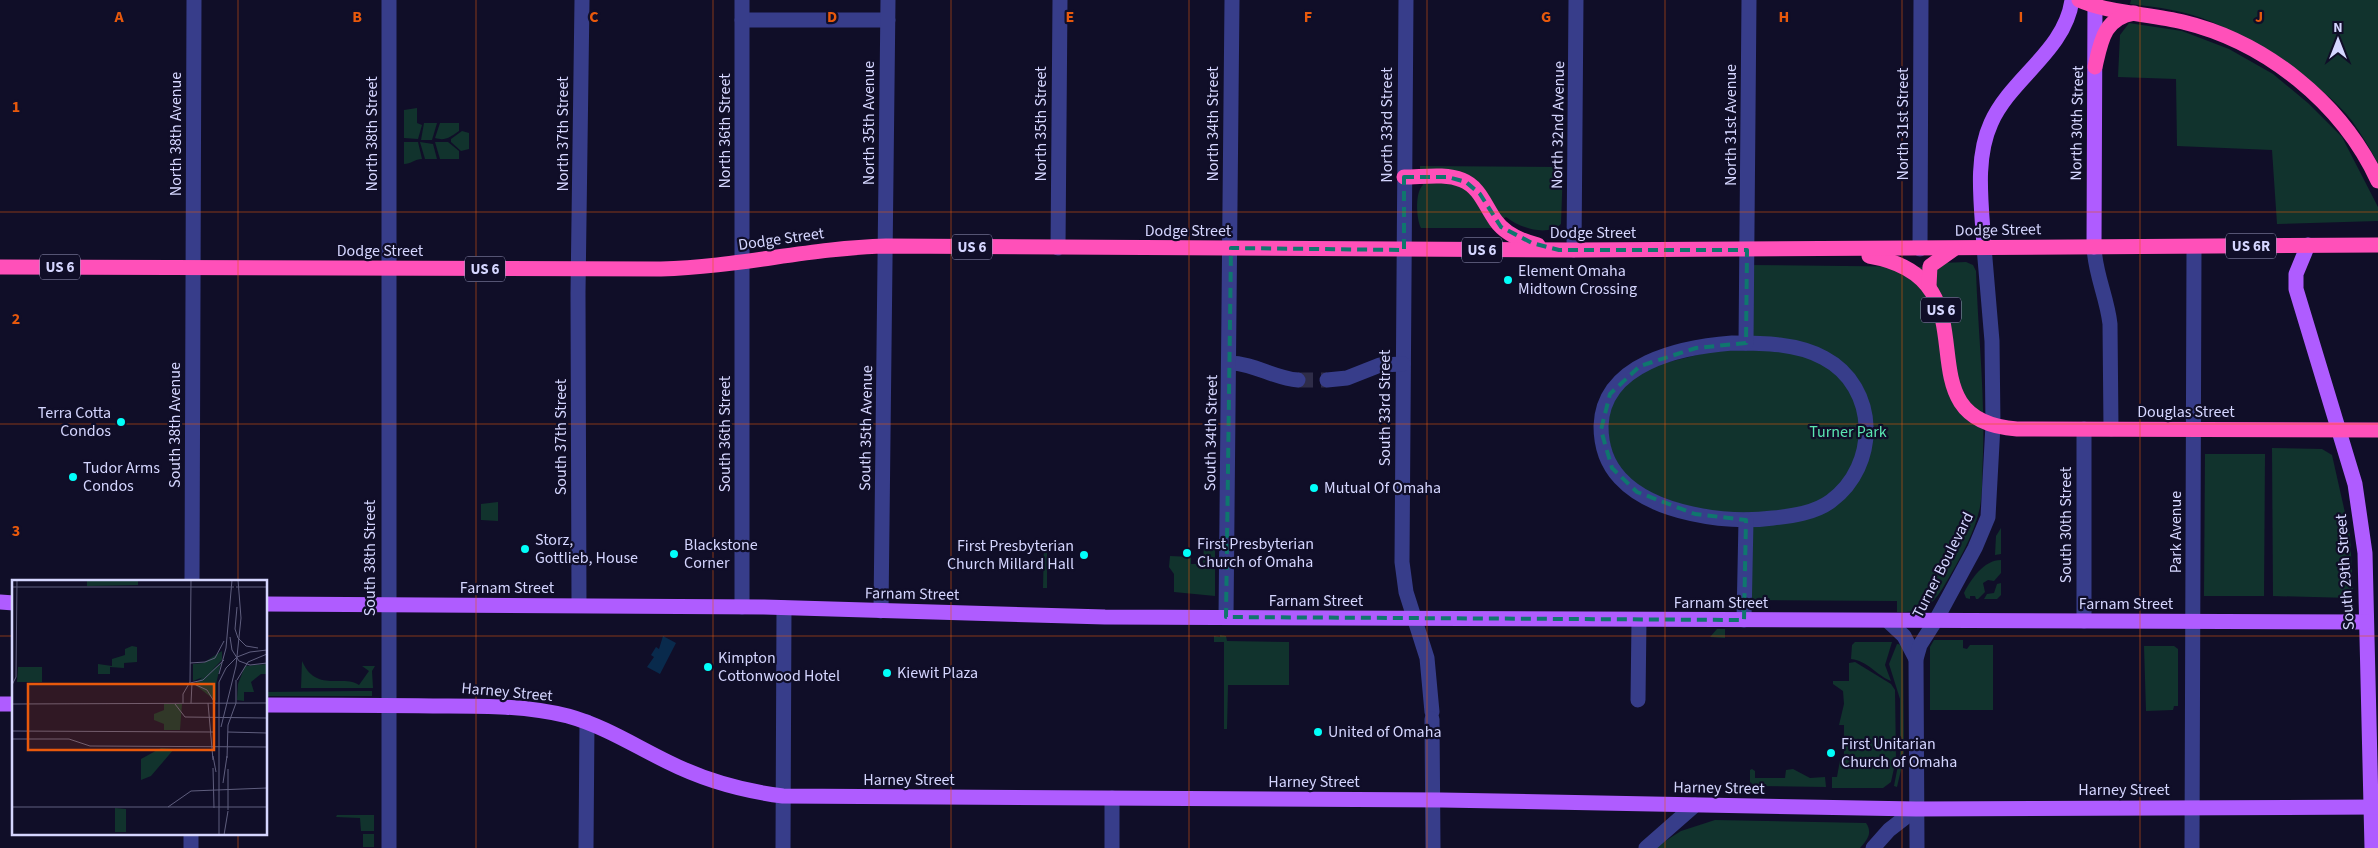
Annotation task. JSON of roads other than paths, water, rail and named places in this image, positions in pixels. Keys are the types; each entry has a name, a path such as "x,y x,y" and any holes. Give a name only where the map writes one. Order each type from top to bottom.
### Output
{"highway":[{"path":"2079,0 2095,2 2210,30 2233,40 2278,65 2332,111 2362,152 2378,180"},
{"path":"2096,67 2104,32 2118,18 2138,13"},
{"path":"1404,177 1448,177 1466,182 1480,194 1493,217 1506,231 1520,239 1566,250"},
{"name":"Dodge Street","path":"0,267 674,269 742,262 816,250 886,246 1404,250 1830,250 1984,247 2378,245"},
{"path":"1929,286 1930,266 1955,248"},
{"name":"US 6","path":"1830,250 1901,263 1918,274 1929,286 1943,316 1949,374 1954,391 1970,412 1994,425"},
{"name":"Douglas Street","path":"1994,425 2017,429 2376,430"}],"main road":[{"path":"1984,247 1981,182 1984,146 1988,131 1997,111 2054,42 2064,26 2072,0"},
{"name":"North 30th Street","path":"2094,247 2095,2"},
{"name":"South 29th Street","path":"2308,245 2296,274 2296,289 2355,484 2365,553 2366,622 2375,807 2372,848"},
{"name":"Farnam Street","path":"268,604 742,607 1105,617 2366,622"},
{"name":"Harney Street","path":"268,705 513,707 553,713 586,722 623,738 680,768 711,780 751,791 784,796 1432,800 1916,809 2375,807"}],"street":[{"name":"North 38th Avenue","path":"193,268 194,0"},
{"name":"North 38th Street","path":"390,0 390,268"},
{"name":"North 37th Street","path":"580,269 582,0"},
{"name":"North 36th Street","path":"742,0 742,262"},
{"name":"North 35th Avenue","path":"886,246 888,0"},
{"name":"North 35th Street","path":"1058,248 1060,0"},
{"name":"North 34th Street","path":"1230,248 1232,0"},
{"name":"North 33rd Street","path":"1404,250 1406,0"},
{"name":"North 32nd Avenue","path":"1566,250 1576,0"},
{"name":"North 31st Avenue","path":"1746,343 1749,0"},
{"name":"North 31st Street","path":"1920,248 1921,0"},
{"path":"742,20 888,20"},
{"name":"South 35th Avenue","path":"881,611 886,246"},
{"name":"Park Avenue","path":"2192,848 2194,246"},
{"name":"Turner Boulevard","path":"1917,848 1916,659 1920,645 1936,620 1986,522 1991,495 1994,425 1992,341 1984,247"},
{"path":"2094,247 2099,283 2108,309 2110,324 2111,429"},
{"name":"South 34th Street","path":"1226,617 1230,248"},
{"name":"South 33rd Street","path":"1404,250 1402,569 1428,664 1432,715 1433,848"},
{"name":"South 36th Street","path":"742,262 742,607"},
{"name":"South 38th Avenue","path":"192,580 193,268"},
{"name":"South 38th Street","path":"389,848 390,268"},
{"name":"South 37th Street","path":"579,605 580,269"},
{"path":"1746,343 1803,349 1826,358 1850,380 1860,397 1866,416 1867,434 1863,455 1855,474 1844,489 1830,501 1815,509 1795,515 1746,520 1695,514 1661,504 1638,493 1625,483 1612,468 1604,451 1601,430 1604,408 1610,394 1620,382 1640,366 1682,351 1710,345 1746,343"},
{"path":"1229,363 1248,365 1278,377 1298,380"},
{"path":"1327,380 1347,378 1380,365 1403,364"},
{"name":"South 30th Street","path":"2084,429 2084,621"},
{"path":"1744,620 1746,520"},
{"path":"783,848 784,608"},
{"path":"1639,620 1639,696"},
{"path":"1888,621 1904,636 1916,659"},
{"path":"586,722 586,848"},
{"path":"1112,798 1112,848"},
{"path":"1646,848 1695,806"},
{"path":"1873,848 1889,830 1916,809"}],"water":[{"path":"663,636 676,643 660,674 647,667 654,657 651,655 656,647 659,649"}],"tunnel":[{"path":"1298,380 1327,380"}],"place":[{"name":"Element Omaha Midtown Crossing","path":"1508,280"},
{"name":"Terra Cotta Condos","path":"121,422"},
{"name":"Tudor Arms Condos","path":"73,477"},
{"name":"Mutual Of Omaha","path":"1314,488"},
{"name":"Storz, Gottlieb, House","path":"525,549"},
{"name":"First Presbyterian Church of Omaha","path":"1187,553"},
{"name":"Blackstone Corner","path":"674,554"},
{"name":"First Presbyterian Church Millard Hall","path":"1084,555"},
{"name":"Kimpton Cottonwood Hotel","path":"708,667"},
{"name":"Kiewit Plaza","path":"887,673"},
{"name":"United of Omaha","path":"1318,732"},
{"name":"First Unitarian Church of Omaha","path":"1831,753"}],"park label":[{"name":"Turner Park","path":"1848,432"}]}
